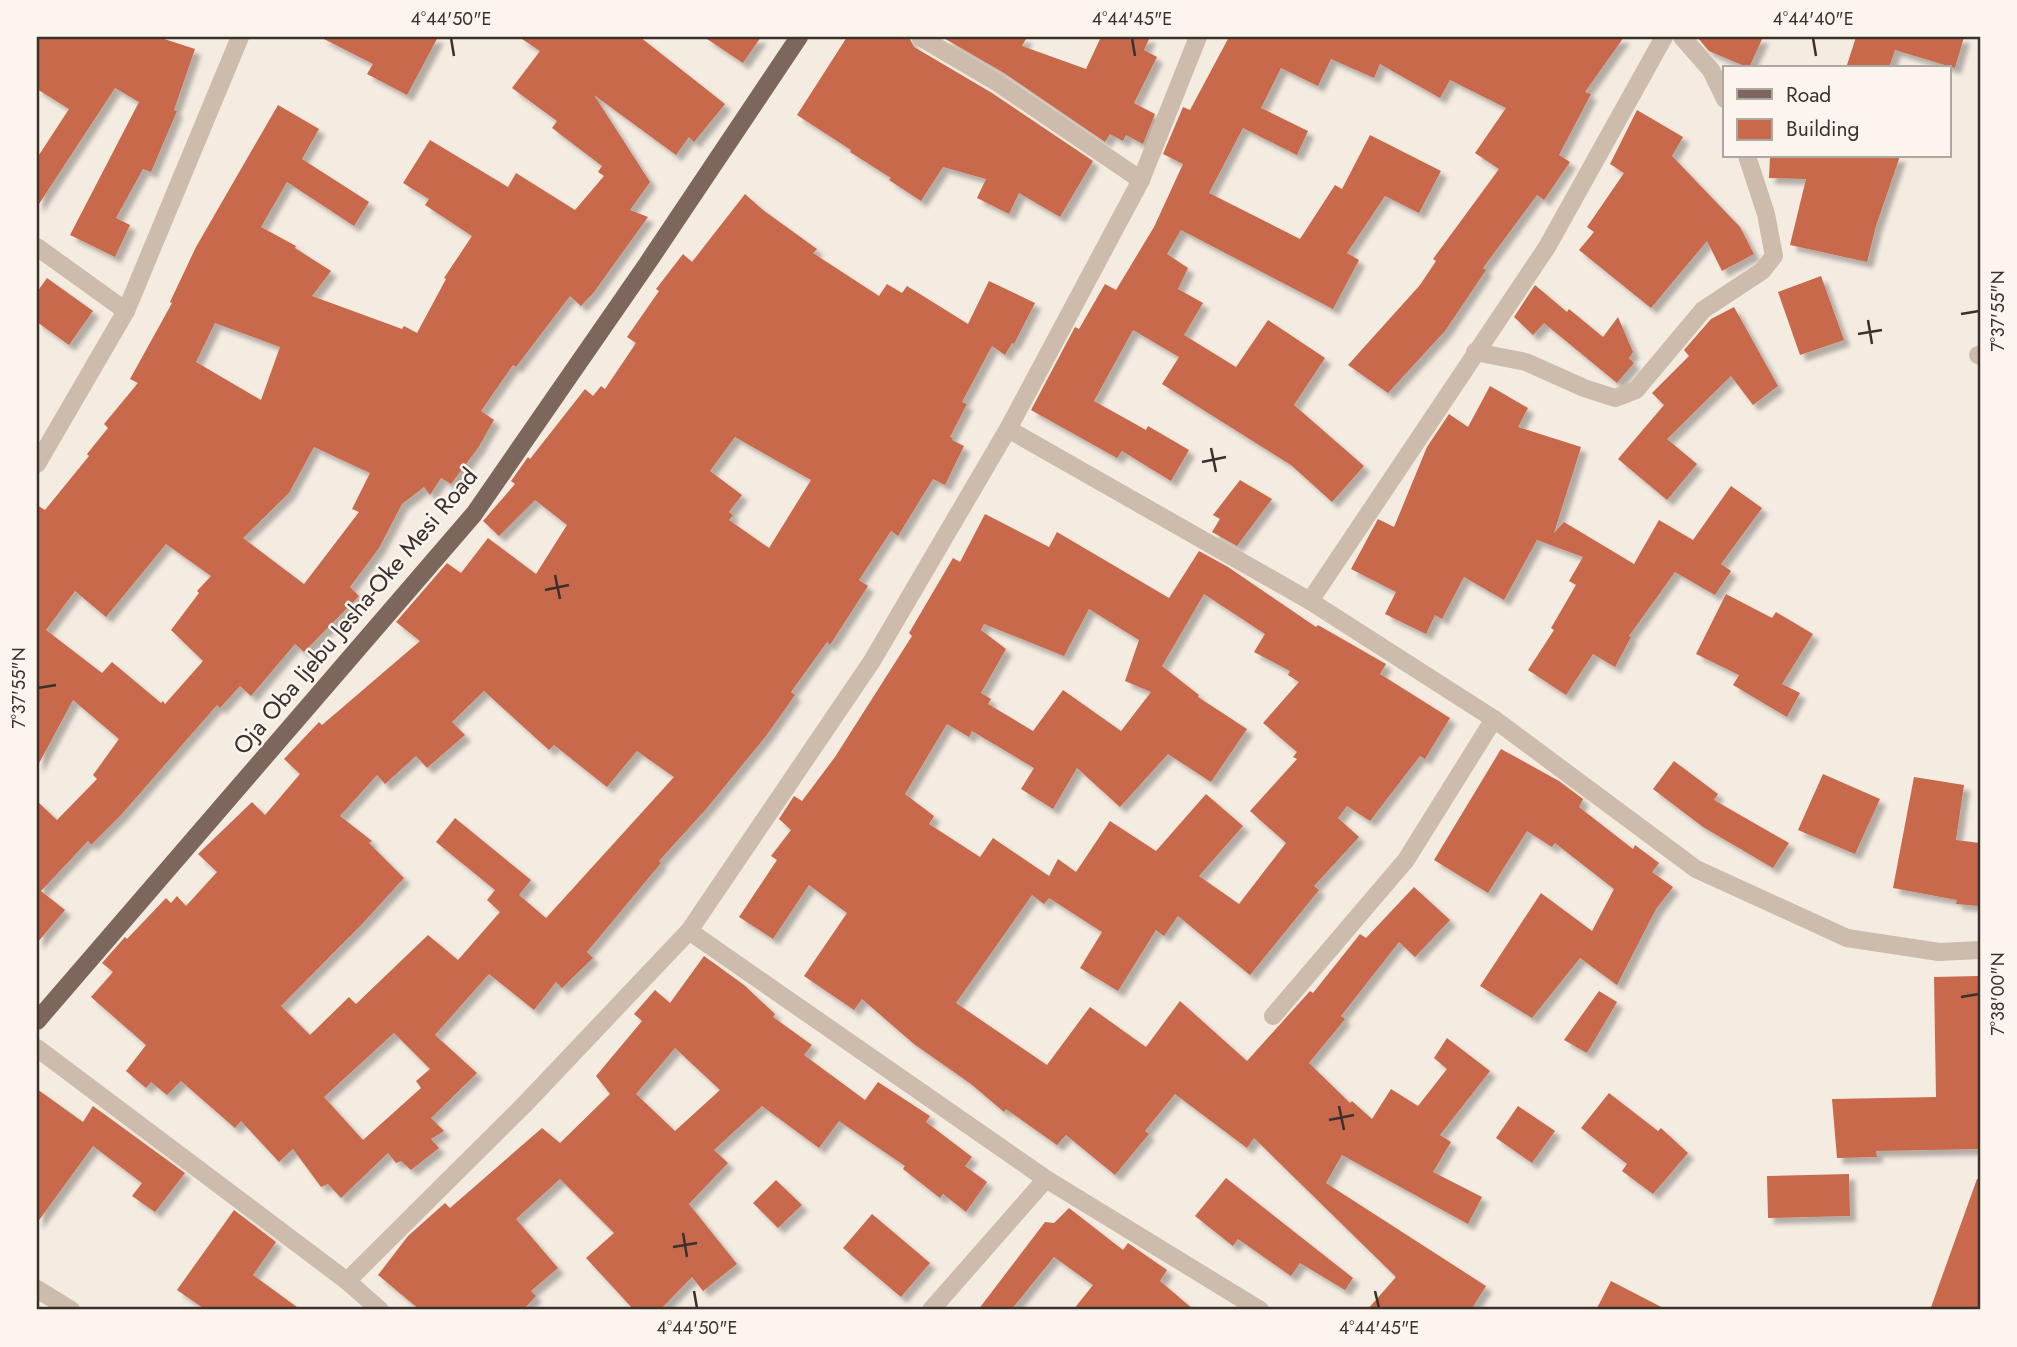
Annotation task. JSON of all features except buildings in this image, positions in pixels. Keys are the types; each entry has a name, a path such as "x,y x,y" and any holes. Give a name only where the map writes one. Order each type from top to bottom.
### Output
{"main road":[{"name":"Oja Oba Ijebu Jesha-Oke Mesi Road","path":"37,1021 474,514 647,264 799,37"}],"street":[{"path":"37,464 126,311 240,37"},
{"path":"920,37 998,83 1141,180"},
{"path":"347,1281 525,1104 689,931 872,661 1008,429 1141,180 1198,37"},
{"path":"1310,601 1547,247 1664,37"},
{"path":"1682,37 1711,70 1723,95"},
{"path":"1475,352 1526,362 1584,388 1615,398 1636,390 1703,310 1762,271 1774,256 1766,214 1748,158"},
{"path":"37,247 126,311"},
{"path":"1008,429 1310,601 1494,719 1696,869 1847,938 1939,952 1980,950"},
{"path":"1273,1016 1406,860 1494,719"},
{"path":"689,931 1046,1179 1260,1310"},
{"path":"37,1048 347,1281 380,1310"},
{"path":"931,1310 1046,1179"},
{"path":"37,1289 71,1310"}]}
